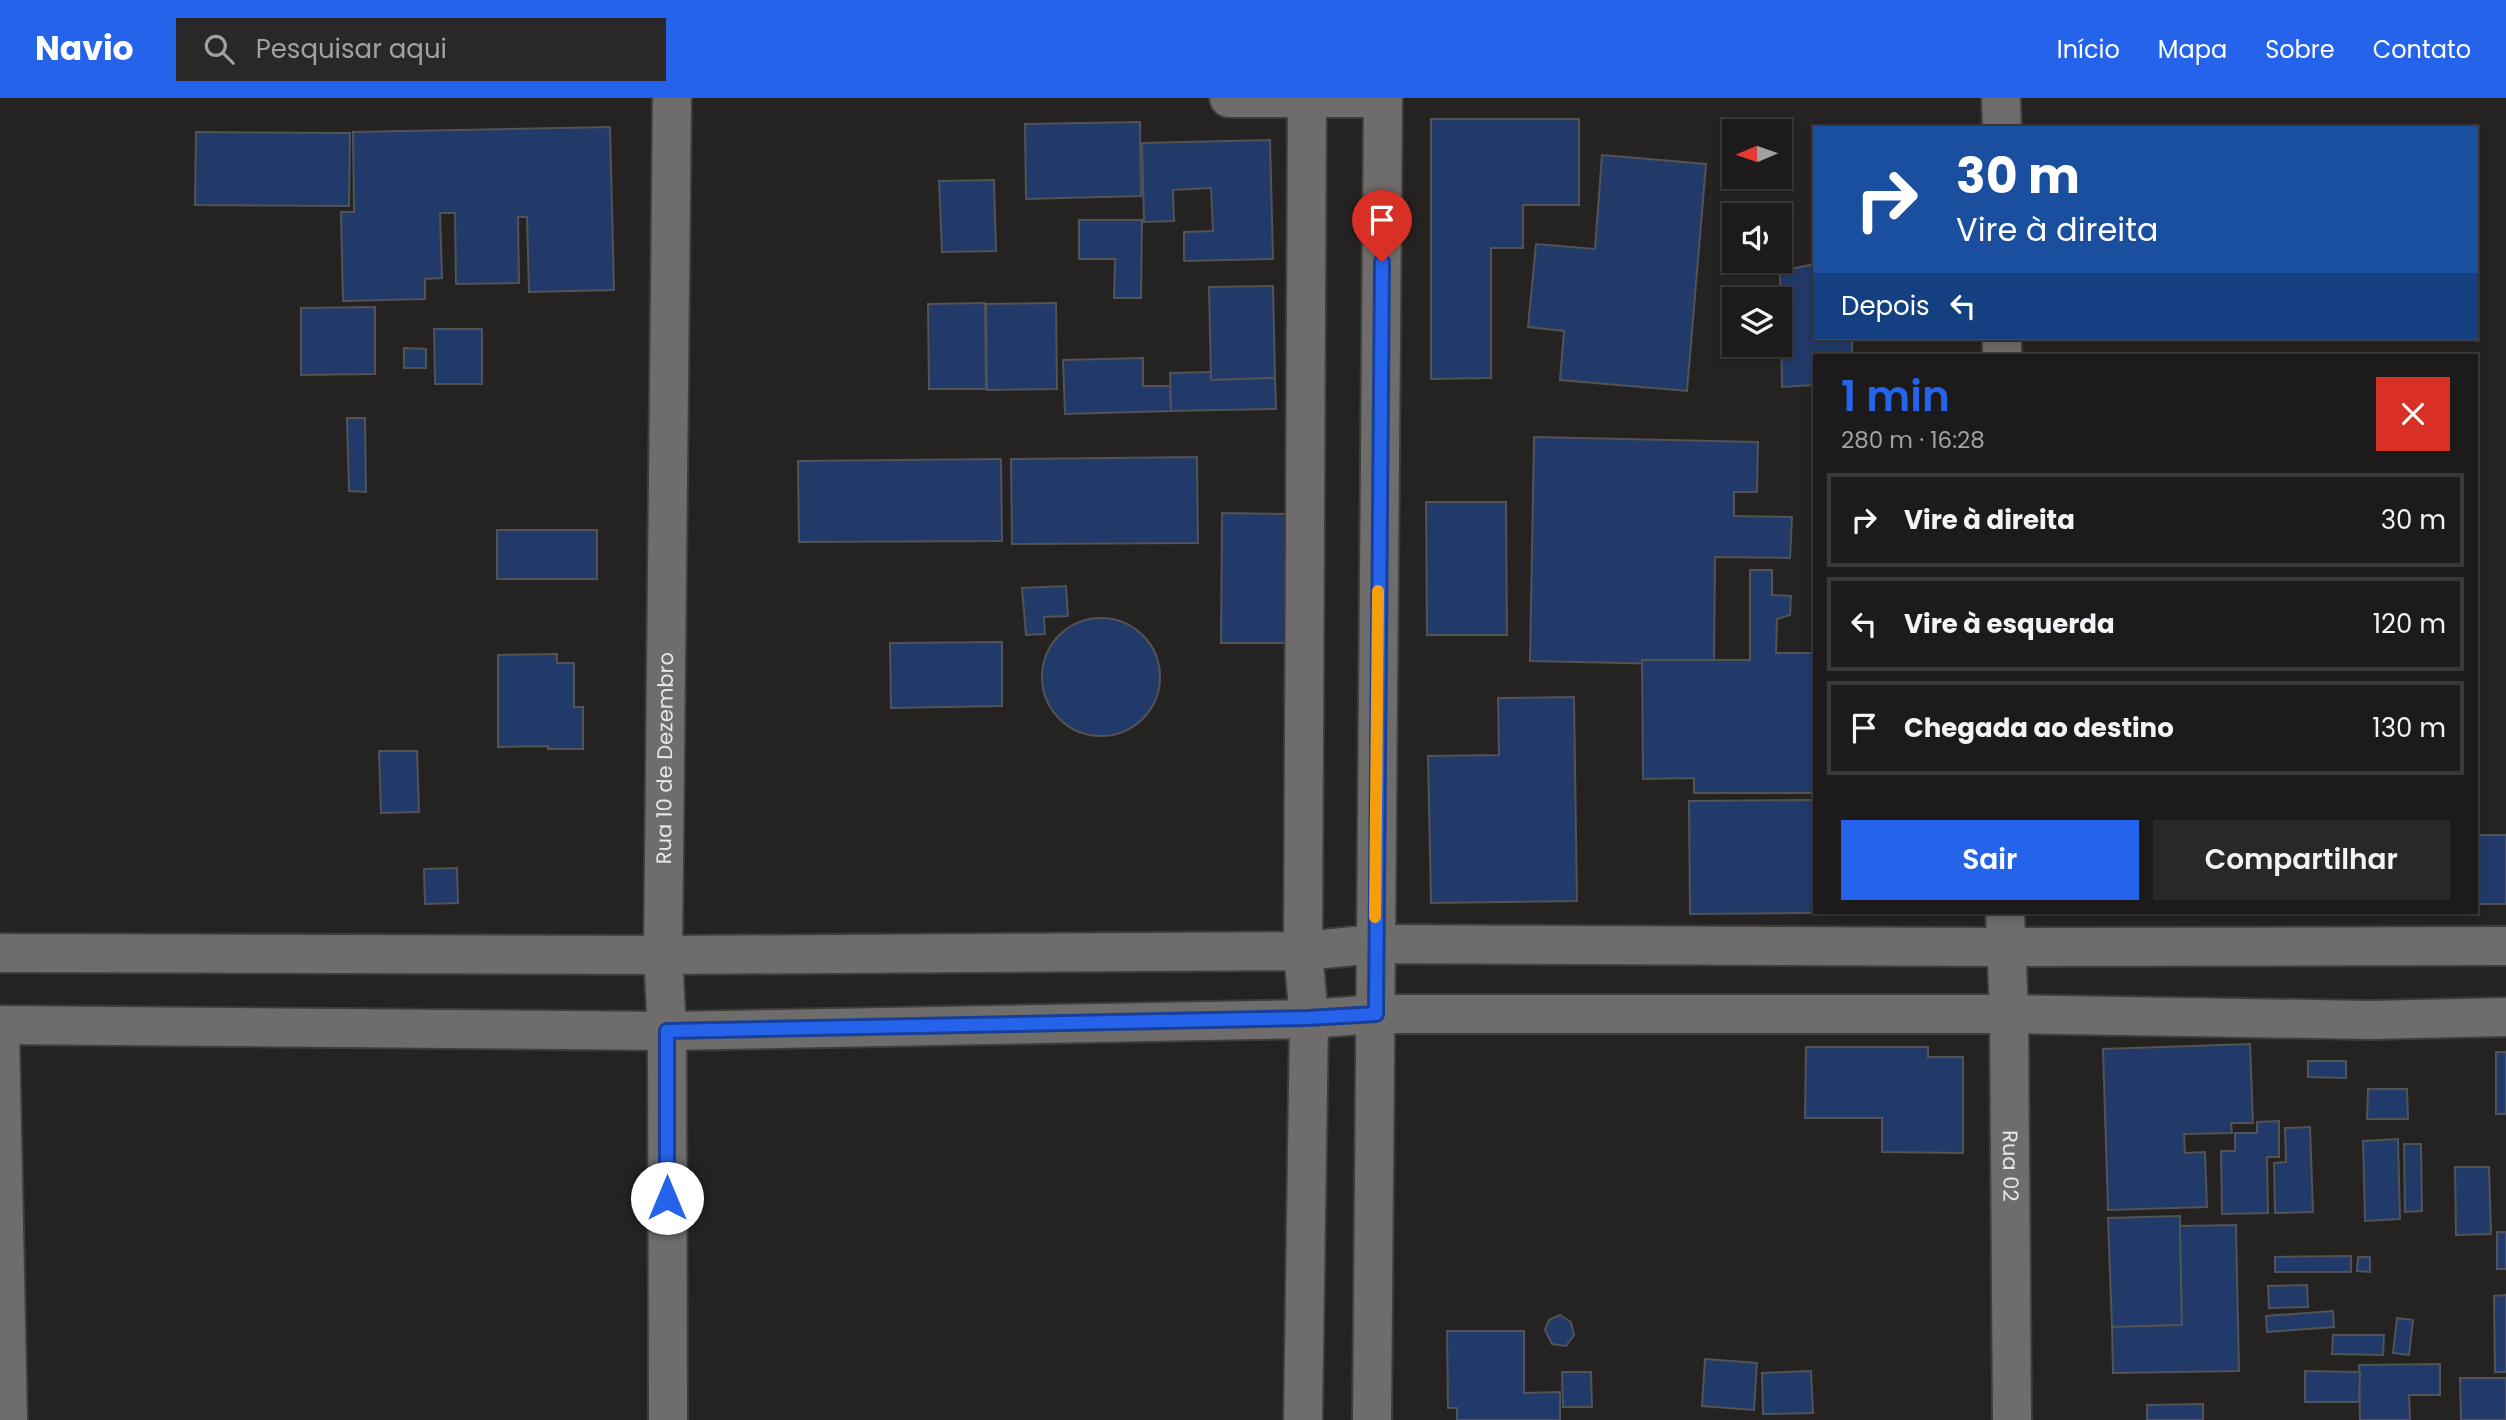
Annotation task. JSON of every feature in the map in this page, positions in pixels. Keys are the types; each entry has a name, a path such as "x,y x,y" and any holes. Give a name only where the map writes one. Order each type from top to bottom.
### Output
{"street":[{"name":"Rua 10 de Dezembro","path":"668,1420 667,1031 663,955 672,98"},
{"path":"1229,98 1374,98"},
{"path":"1372,1420 1383,98"},
{"path":"2001,98 2001,126"},
{"path":"1303,1420 1308,1018 1303,951 1307,99"},
{"path":"0,953 663,955 1303,951 1375,944 2005,929 2506,946"},
{"name":"Rua 02","path":"2005,929 2009,1014 2012,1420"},
{"path":"8,1420 0,1028 667,1031 1308,1018 1376,1014 2009,1014 2370,1020 2506,1017"}],"building":[{"path":"1431,119 1579,119 1579,205 1523,205 1523,248 1491,248 1491,378 1431,379"},
{"path":"1140,122 1141,196 1026,199 1025,124"},
{"path":"610,127 614,290 529,292 527,217 518,217 519,283 456,284 455,213 440,213 442,278 425,279 425,299 343,301 341,212 354,212 353,132"},
{"path":"196,132 350,133 349,206 195,205"},
{"path":"1270,140 1273,259 1184,261 1184,232 1213,231 1211,188 1173,190 1174,221 1144,222 1142,143"},
{"path":"1602,155 1706,164 1687,391 1560,380 1564,331 1528,327 1536,244 1595,249"},
{"path":"994,180 996,251 942,252 939,181"},
{"path":"1079,220 1142,220 1141,298 1114,298 1115,259 1079,259"},
{"path":"1813,264 1813,340 1852,340 1852,354 1813,354 1813,385 1782,387 1781,357 1792,357 1792,287 1780,287 1780,273 1792,273 1792,269"},
{"path":"1273,286 1275,378 1211,380 1209,287"},
{"path":"985,303 986,389 929,389 928,304"},
{"path":"1056,303 1057,389 987,390 986,304"},
{"path":"375,307 375,374 301,375 301,308"},
{"path":"434,329 482,329 482,384 435,384"},
{"path":"404,348 426,349 426,368 404,368"},
{"path":"1143,358 1143,386 1170,386 1171,411 1065,414 1063,360"},
{"path":"1211,372 1211,380 1275,378 1276,409 1171,411 1170,373"},
{"path":"347,418 365,418 366,492 349,491"},
{"path":"1534,437 1758,442 1757,492 1734,492 1734,516 1792,517 1790,558 1715,557 1714,665 1530,661"},
{"path":"1197,457 1198,543 1012,544 1011,459"},
{"path":"1001,459 1002,541 799,542 798,461"},
{"path":"1426,502 1506,502 1507,635 1427,635"},
{"path":"1222,513 1289,514 1288,643 1221,643"},
{"path":"497,530 597,530 597,579 497,579"},
{"path":"1750,570 1772,570 1772,595 1791,596 1790,615 1777,619 1776,653 1813,653 1813,793 1694,793 1694,778 1643,779 1642,660 1750,660"},
{"path":"1066,586 1068,616 1044,617 1045,634 1026,635 1022,588"},
{"path":"1101,618 1124,622 1143,635 1156,654 1160,677 1156,700 1143,719 1124,732 1101,736 1078,732 1059,719 1046,700 1042,677 1046,654 1059,635 1078,622"},
{"path":"1002,642 1002,706 891,708 890,643"},
{"path":"557,654 557,663 574,663 574,707 583,707 583,749 548,749 548,746 498,747 498,655"},
{"path":"1574,697 1577,901 1431,903 1428,756 1499,755 1498,698"},
{"path":"379,751 417,751 419,812 381,813"},
{"path":"1813,800 1813,913 1690,914 1689,801"},
{"path":"2478,835 2506,835 2506,904 2478,904"},
{"path":"457,868 458,903 425,904 424,869"},
{"path":"2250,1044 2253,1123 2231,1123 2232,1133 2184,1134 2185,1153 2205,1152 2207,1207 2108,1210 2103,1049"},
{"path":"1806,1047 1928,1047 1928,1057 1963,1057 1963,1153 1882,1152 1882,1118 1805,1118"},
{"path":"2496,1052 2506,1052 2506,1114 2496,1114"},
{"path":"2308,1061 2346,1061 2346,1078 2308,1077"},
{"path":"2368,1089 2407,1089 2408,1119 2367,1119"},
{"path":"2279,1121 2279,1157 2267,1157 2268,1213 2222,1214 2221,1151 2235,1151 2235,1133 2257,1133 2257,1122"},
{"path":"2310,1127 2313,1212 2275,1213 2274,1163 2286,1162 2285,1128"},
{"path":"2398,1139 2400,1219 2365,1221 2363,1141"},
{"path":"2404,1144 2421,1144 2422,1211 2405,1212"},
{"path":"2455,1167 2489,1167 2491,1234 2456,1235"},
{"path":"2180,1216 2182,1325 2112,1327 2108,1218"},
{"path":"2236,1225 2239,1371 2113,1373 2112,1327 2182,1325 2180,1226"},
{"path":"2497,1232 2506,1232 2506,1269 2497,1269"},
{"path":"2351,1256 2351,1272 2275,1272 2275,1257"},
{"path":"2358,1257 2370,1257 2370,1272 2357,1271"},
{"path":"2307,1285 2308,1307 2269,1308 2268,1286"},
{"path":"2506,1295 2506,1372 2495,1372 2494,1296"},
{"path":"2333,1311 2334,1327 2267,1332 2266,1316"},
{"path":"1560,1315 1571,1322 1574,1335 1566,1346 1552,1344 1545,1330 1549,1320"},
{"path":"2397,1318 2413,1320 2409,1355 2393,1353"},
{"path":"1447,1331 1524,1331 1524,1393 1560,1392 1560,1420 1457,1420 1457,1408 1448,1408"},
{"path":"2333,1335 2384,1335 2383,1355 2332,1354"},
{"path":"1705,1359 1757,1363 1754,1410 1702,1406"},
{"path":"2440,1364 2440,1395 2409,1395 2410,1420 2360,1420 2359,1365"},
{"path":"1811,1371 1813,1413 1763,1414 1762,1373"},
{"path":"2305,1371 2360,1372 2359,1402 2305,1402"},
{"path":"1562,1372 1591,1372 1592,1407 1563,1407"},
{"path":"2460,1378 2506,1378 2506,1420 2461,1420"},
{"path":"2203,1404 2203,1420 2147,1420 2147,1405"}],"slow traffic":[{"path":"1375,917 1378,591"}],"route":[{"path":"667,1198 667,1031 1308,1018 1376,1014 1382,262"}]}
